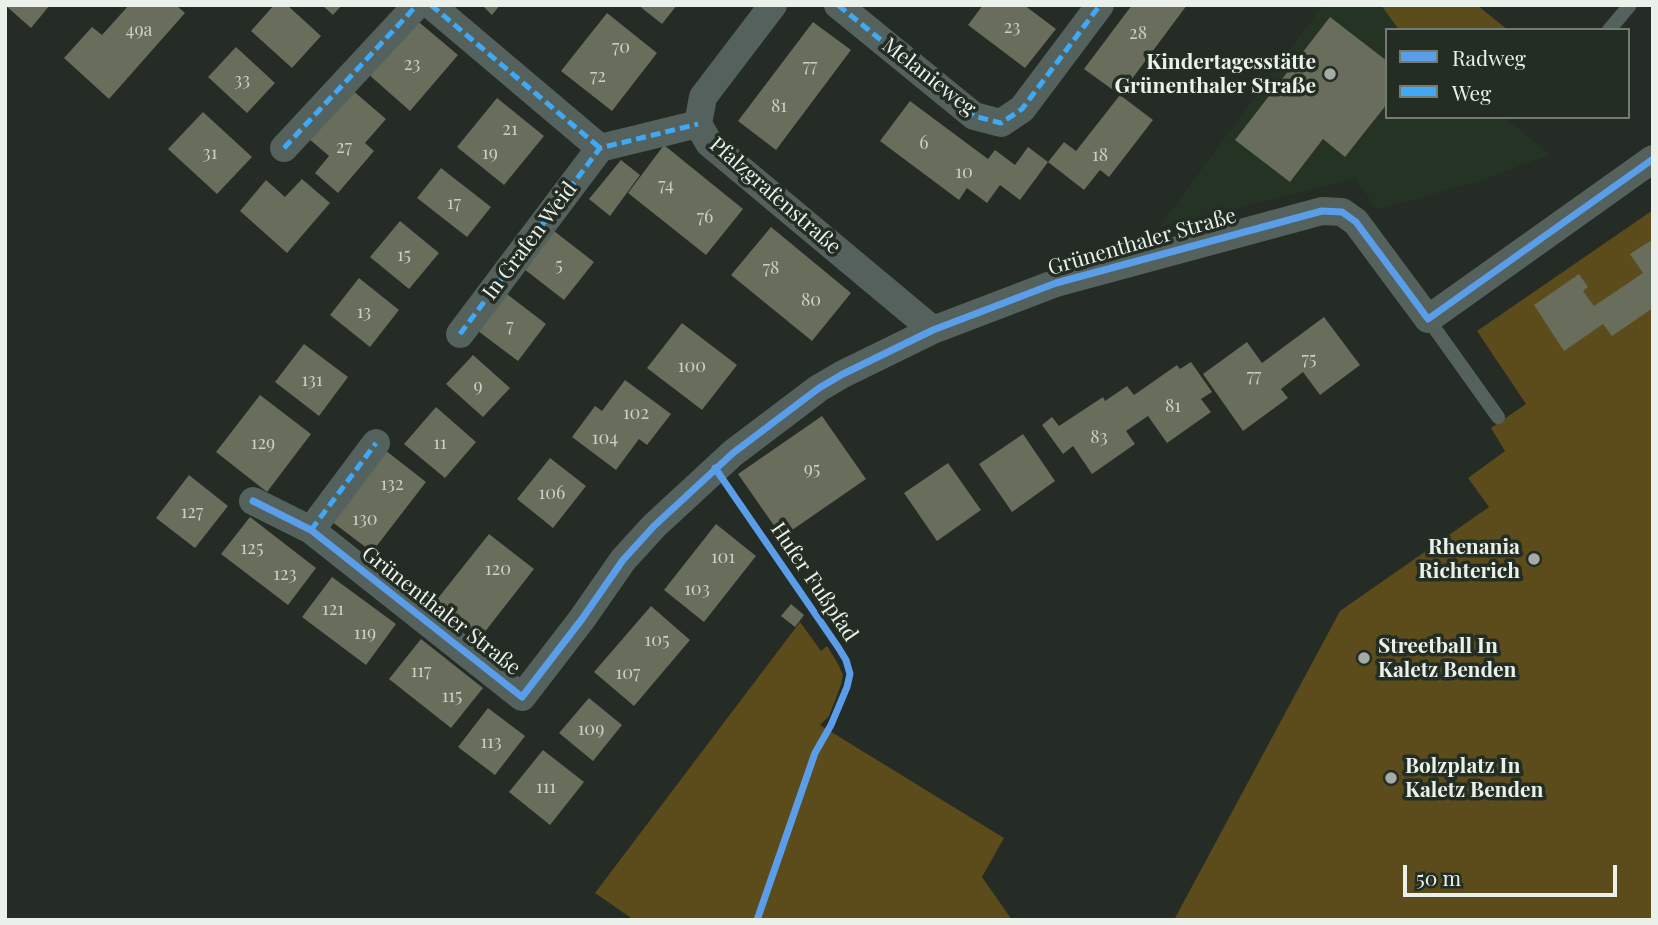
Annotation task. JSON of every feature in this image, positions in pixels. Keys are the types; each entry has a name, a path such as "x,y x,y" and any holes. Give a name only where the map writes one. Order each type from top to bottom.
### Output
{"street":[{"path":"284,148 418,5"},
{"path":"431,5 600,148 698,124"},
{"name":"Pfalzgrafenstraße","path":"772,5 703,97 698,124 709,143 933,330"},
{"name":"Melanieweg","path":"838,5 974,116 1001,123 1022,109 1100,5"},
{"name":"In Grafen Weid","path":"460,334 600,148"},
{"path":"1428,319 1653,159"},
{"name":"Grünenthaler Straße","path":"253,501 310,530 522,697 623,560 654,526 733,453 819,388 933,330 1056,283 1322,211 1342,212 1356,222 1428,319"},
{"path":"310,530 376,443"}],"lane":[{"path":"1611,28 1630,5"},
{"path":"1428,319 1498,417"}],"shaded area":[{"name":"Kindertagesstätte Grünenthaler Straße","path":"1323,5 1381,5 1398,28 1385,28 1385,119 1506,119 1550,155 1479,181 1377,210 1356,179 1159,227"},
{"path":"1381,5 1477,5 1506,28 1398,28"},
{"name":"Rhenania Richterich","path":"1653,210 1653,920 1174,920 1340,611 1489,507 1468,478 1505,451 1491,428 1526,404 1477,331"},
{"path":"800,622 821,651 827,646 843,675 829,716 820,725 1004,838 982,877 1012,920 634,920 595,893"}],"building":[{"path":"5,5 50,5 31,28"},
{"path":"129,5 176,5 185,13 109,99 64,58 92,27 102,35"},
{"path":"274,5 287,5 321,36 292,68 251,31"},
{"path":"322,5 342,5 333,15"},
{"path":"482,5 500,5 492,15"},
{"path":"638,5 677,5 662,24"},
{"path":"983,5 1024,5 1056,29 1025,68 968,25"},
{"path":"1132,5 1187,5 1120,95 1084,69"},
{"path":"607,13 657,53 612,111 561,71"},
{"path":"1330,17 1385,59 1385,107 1345,157 1323,139 1290,182 1235,140"},
{"path":"414,18 458,55 410,111 367,73"},
{"path":"813,22 851,50 776,150 738,121"},
{"path":"236,47 275,83 247,113 208,77"},
{"path":"351,89 386,119 365,143 374,151 338,193 315,173 329,156 308,138"},
{"path":"1120,95 1153,120 1109,177 1100,170 1084,190 1048,162 1064,142 1076,151"},
{"path":"497,98 544,136 504,185 457,147"},
{"path":"910,101 988,159 995,150 1015,165 1028,147 1048,162 1020,200 1000,185 987,203 967,188 959,200 880,141"},
{"path":"203,112 252,157 217,194 168,149"},
{"path":"664,145 743,209 706,255 628,193"},
{"path":"621,160 640,175 610,216 589,199"},
{"path":"441,168 491,207 467,237 417,198"},
{"path":"302,179 330,203 287,253 240,211 266,180 285,197"},
{"path":"400,221 439,253 409,289 370,257"},
{"path":"771,227 851,293 812,341 731,275"},
{"path":"554,231 594,262 564,300 524,269"},
{"path":"1650,241 1653,246 1653,308 1612,336 1603,324 1564,351 1534,305 1579,274 1588,287 1583,291 1594,306 1643,273 1630,254"},
{"path":"359,278 399,310 370,347 330,315"},
{"path":"503,291 546,324 518,361 474,328"},
{"path":"1324,317 1360,365 1320,395 1303,372 1281,389 1288,398 1243,431 1203,374 1247,342 1262,363"},
{"path":"682,323 737,365 702,410 647,368"},
{"path":"304,344 348,377 319,416 275,382"},
{"path":"473,355 510,388 483,417 446,384"},
{"path":"1191,362 1212,392 1201,399 1211,412 1167,443 1148,416 1126,431 1135,444 1092,474 1073,446 1063,454 1042,425 1052,417 1059,426 1103,397 1105,401 1127,386 1134,395 1177,365 1180,369"},
{"path":"625,380 671,414 647,445 639,439 616,470 572,437 595,406 602,411"},
{"path":"260,395 311,434 267,492 216,452"},
{"path":"436,407 476,442 445,478 404,444"},
{"path":"822,416 866,479 782,537 738,474"},
{"path":"1023,434 1055,481 1012,512 979,464"},
{"path":"385,450 426,482 372,552 331,521"},
{"path":"550,458 586,486 553,528 517,499"},
{"path":"948,463 981,510 937,541 904,493"},
{"path":"189,475 228,506 195,548 156,518"},
{"path":"250,517 316,568 288,605 221,554"},
{"path":"716,524 756,556 704,622 664,590"},
{"path":"489,534 534,569 480,638 435,602"},
{"path":"332,577 396,624 366,665 302,617"},
{"path":"791,604 804,615 795,627 781,616"},
{"path":"651,606 690,640 634,706 594,672"},
{"path":"421,639 483,688 451,728 389,679"},
{"path":"589,698 622,725 593,761 559,733"},
{"path":"488,708 525,736 495,775 458,747"},
{"path":"543,750 584,782 550,825 509,792"}],"marked path":[{"path":"284,148 417,5"},
{"path":"431,5 600,148"},
{"path":"838,5 974,116 1001,123 1022,109 1100,5"},
{"path":"460,334 600,148 698,124"},
{"path":"311,530 376,443"}],"cycle path":[{"path":"253,501 311,530 522,697 623,560 654,526 733,453 819,388 933,330 1056,283 1322,211 1342,212 1356,222 1428,319 1653,159"},
{"name":"Hufer Fußpfad","path":"715,468 838,647 850,674 831,725 815,753 757,920"}],"place":[{"name":"Kindertagesstätte Grünenthaler Straße","path":"1330,74"},
{"name":"Rhenania Richterich","path":"1534,559"},
{"name":"Streetball In Kaletz Benden","path":"1364,658"},
{"name":"Bolzplatz In Kaletz Benden","path":"1391,778"}]}
